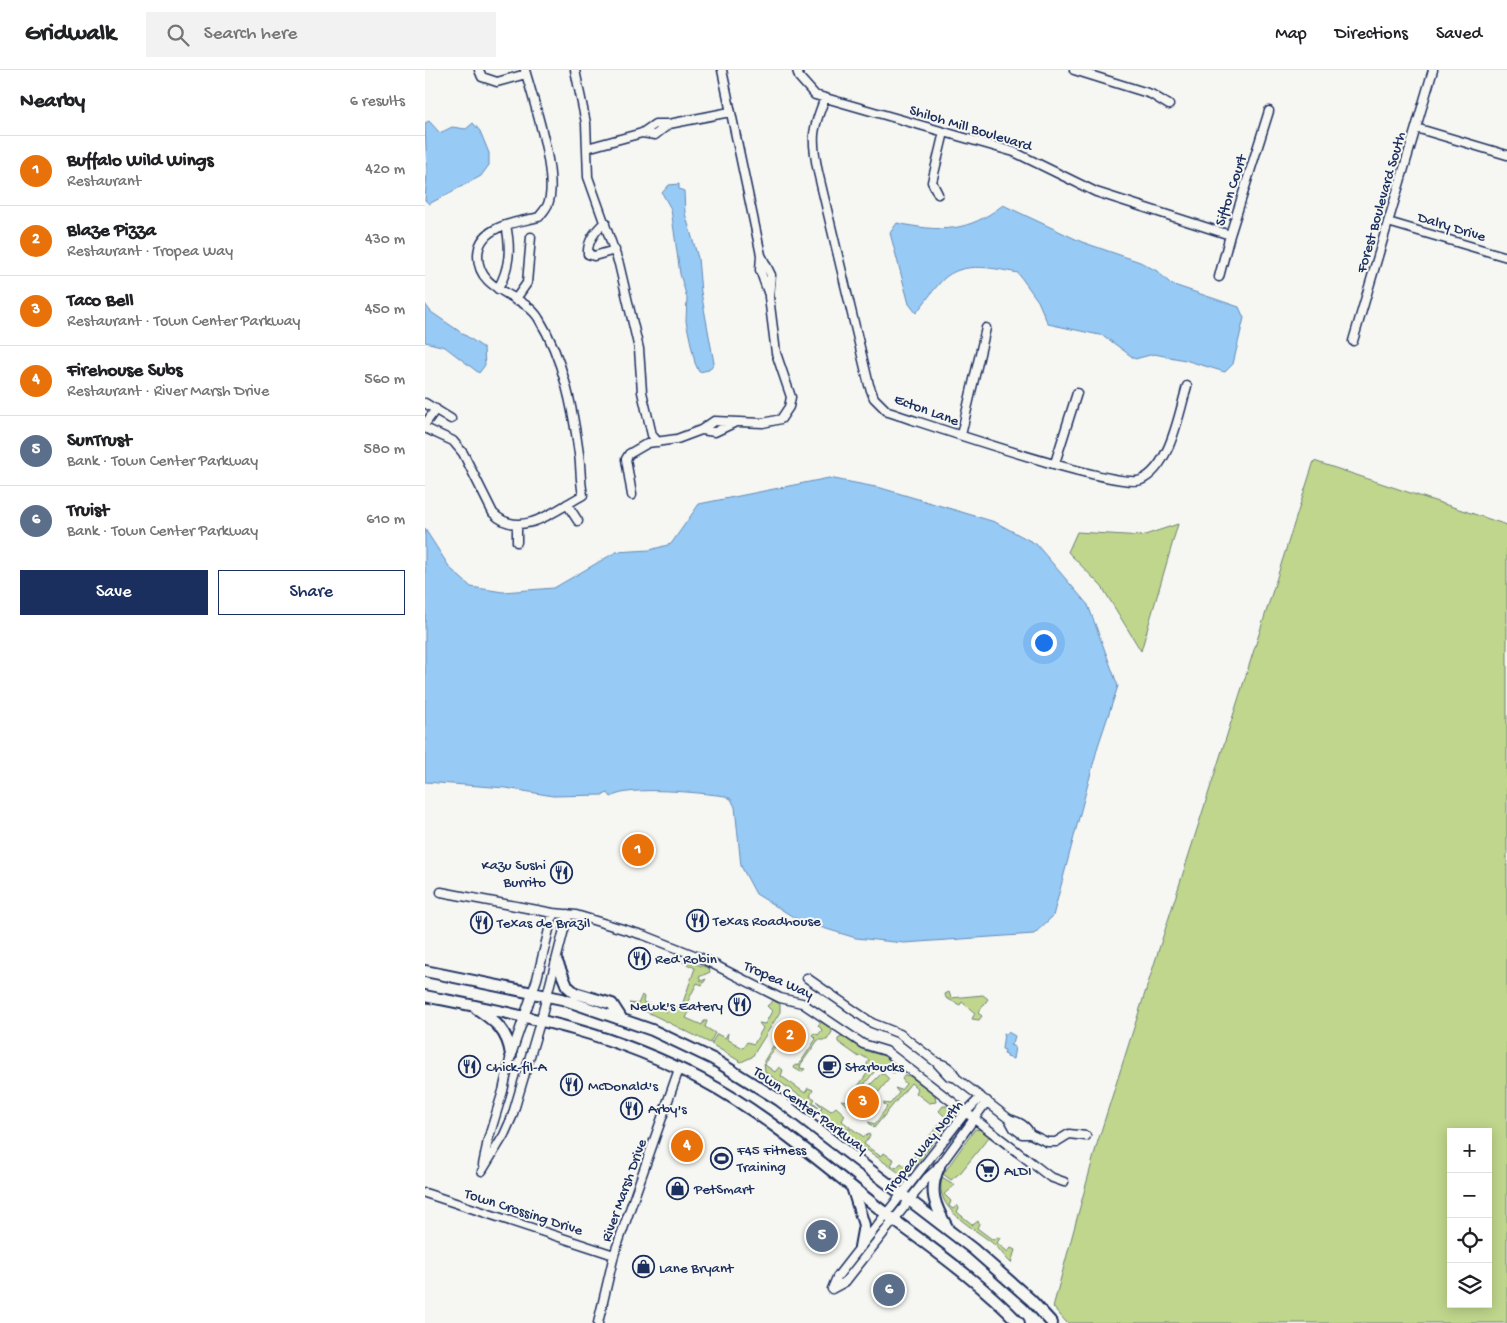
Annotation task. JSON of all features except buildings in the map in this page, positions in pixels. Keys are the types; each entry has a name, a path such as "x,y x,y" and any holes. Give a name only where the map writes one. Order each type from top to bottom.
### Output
{"main road":[{"path":"557,962 564,980 575,993 612,1004 621,1018"},
{"name":"Town Center Parkway","path":"425,971 546,996 621,1018 713,1059 779,1100 949,1230 1026,1295 1052,1323"},
{"path":"425,996 541,1019 629,1046 679,1069 753,1111 968,1275 1019,1323"},
{"path":"471,1005 497,1022 509,1042 511,1055"},
{"path":"939,1167 933,1180 932,1194 949,1230"},
{"path":"852,1186 864,1225 860,1247"}],"street":[{"path":"436,408 425,426 453,441 463,453 493,513 500,520 517,524 532,523 583,495 576,437 566,383 539,319 533,312 498,289 481,273 478,255 484,237 490,231 505,225 539,217 548,204 548,164 541,128 525,72 497,82 482,77 479,70"},
{"path":"575,70 587,123 588,177 615,250 639,349 642,392 652,435 658,442"},
{"path":"632,495 626,459 629,454 648,443 677,439 701,430 714,421 734,423 763,422 781,418 789,407 791,397 776,354 769,297 763,283 761,255 722,70"},
{"name":"Shiloh Mill Boulevard","path":"797,70 799,77 815,95 1013,152 1095,192 1230,235"},
{"path":"1074,70 1151,94 1169,105"},
{"name":"Forest Boulevard South","path":"1353,341 1433,70"},
{"name":"Ecton Lane","path":"825,98 813,126 813,145 869,385 874,398 888,412 961,436 1117,480 1140,480 1159,466 1165,455 1187,386"},
{"name":"Sifton Court","path":"1219,277 1230,235 1269,111"},
{"path":"587,148 642,133 655,124 669,124 730,112"},
{"path":"1416,128 1507,155"},
{"path":"938,194 932,182 943,132"},
{"path":"605,222 596,230 588,248 588,254 594,256 615,250"},
{"name":"Dalry Drive","path":"1388,222 1507,257"},
{"path":"498,289 506,275 510,255 505,225"},
{"path":"515,300 527,283 531,237"},
{"path":"961,436 986,328"},
{"path":"1055,463 1077,393"},
{"path":"425,403 436,408 451,419"},
{"path":"567,504 578,521"},
{"path":"517,524 517,542"},
{"name":"Tropea Way","path":"441,892 598,920 669,944 780,998 802,1003 863,1044 886,1051 1050,1177 1064,1182"},
{"path":"553,913 537,979 523,1015 511,1055 503,1092 488,1140 482,1172 504,1135 512,1117 557,962 568,914"},
{"path":"807,978 872,1023 900,1034 936,1062 953,1070 956,1078 1009,1119 1027,1128 1030,1134 1052,1143 1069,1134 1086,1136"},
{"name":"River Marsh Drive","path":"598,1323 614,1255 679,1069"},
{"name":"Tropea Way North","path":"984,1099 965,1112 906,1197 895,1220 845,1282 832,1289 837,1277 886,1214 906,1197 939,1167 975,1120 984,1099"},
{"name":"Town Crossing Drive","path":"425,1193 614,1255"}],"green space":[{"path":"1314,461 1507,525 1507,1323 1067,1323 1053,1307 1097,1144"},
{"path":"1178,524 1141,651 1102,587 1068,552 1077,532 1142,536"},
{"path":"672,957 709,968 710,972 699,977 701,981 706,979 702,985 697,983 685,1007 690,1010 686,1018 702,1025 704,1021 707,1021 705,1027 715,1033 710,1043 629,1003 638,1004 642,995 644,997 643,1002 667,1012 671,1005 681,1008 695,968"},
{"path":"949,992 951,998 983,995 988,999 978,1013 982,1016 979,1020 972,1019 975,1013 962,1002 960,1005 946,998 945,994"},
{"path":"774,1000 780,1004 780,1012 752,1057 741,1062 711,1044 717,1034 725,1038 728,1033 727,1039 743,1048 747,1042 754,1044 763,1028 759,1023 765,1024 772,1011 767,1006"},
{"path":"822,1022 831,1026 832,1032 827,1040 818,1040 801,1064 800,1068 805,1069 801,1072 794,1068 795,1065 798,1066 816,1039 812,1035 814,1033 818,1035 822,1030 818,1025"},
{"path":"843,1036 861,1049 892,1060 898,1069 894,1073 891,1072 890,1066 878,1067 847,1106 841,1100 848,1101 870,1069 866,1066 869,1060 861,1055 859,1057 838,1042 838,1039"},
{"path":"773,1046 775,1048 765,1065 775,1072 779,1067 783,1070 781,1076 805,1093 808,1088 813,1090 810,1096 815,1099 813,1102 818,1108 765,1072 764,1061"},
{"path":"881,1074 884,1074 889,1079 874,1098 876,1093 868,1087"},
{"path":"905,1075 910,1076 935,1095 936,1102 929,1103 916,1093 918,1089 911,1083 874,1128 868,1122 875,1124 887,1107 883,1103 890,1104 899,1093 895,1088 901,1090 906,1084 902,1079"},
{"path":"816,1101 831,1111 836,1107 845,1115 842,1121 850,1127 845,1134 829,1122 820,1110 822,1107"},
{"path":"943,1106 949,1106 956,1112 956,1116 953,1115 926,1152 921,1147 945,1117 939,1111"},
{"path":"851,1128 864,1137 869,1134 870,1136 864,1144 880,1156 884,1153 894,1160 891,1165 896,1168 901,1163 906,1167 919,1150 925,1153 915,1167 902,1175 846,1135"},
{"path":"975,1129 982,1130 1014,1156 989,1137 961,1172 951,1180 943,1174"},
{"path":"942,1177 955,1185 944,1194 951,1201 949,1206 953,1209 957,1205 959,1208 957,1212 973,1225 978,1221 977,1228 993,1240 998,1237 1000,1238 997,1243 1008,1252 1011,1248 1015,1250 1011,1263 996,1246 957,1217 949,1208 941,1189"}],"water":[{"path":"429,121 440,133 452,127 466,129 473,123 480,131 489,153 489,165 481,176 429,204 425,200 427,173 425,123"},
{"path":"679,184 679,189 684,191 685,213 698,258 701,292 714,363 709,370 699,372 695,363 686,321 687,298 680,274 671,209 662,193 669,185"},
{"path":"1003,205 1082,242 1140,262 1157,271 1171,284 1239,307 1244,318 1233,364 1225,372 1185,360 1154,354 1135,359 1104,336 1048,324 1038,301 1018,273 997,269 975,267 955,271 938,285 916,313 909,304 890,233 897,223 927,228 953,228 977,221"},
{"path":"425,304 431,312 484,348 485,365 479,373 445,347 425,342"},
{"path":"829,478 881,488 995,522 1036,544 1088,605 1118,686 1098,746 1053,916 1034,934 904,943 856,938 800,921 756,894 741,866 735,807 731,799 725,796 684,792 633,791 611,797 608,793 603,795 553,796 506,788 425,782 425,529 450,568 471,587 503,592 554,588 616,552 650,550 671,544 699,504"},
{"path":"1008,1032 1015,1036 1013,1043 1010,1045 1015,1047 1013,1059 1007,1057 1004,1054 1005,1050 1002,1049 1004,1033 1007,1034"}],"place":[{"name":"Buffalo Wild Wings","path":"638,850"},
{"name":"Kazu Sushi Burrito","path":"562,873"},
{"name":"Texas Roadhouse","path":"697,920"},
{"name":"Texas de Brazil","path":"481,922"},
{"name":"Red Robin","path":"639,958"},
{"name":"Newk's Eatery","path":"739,1005"},
{"name":"Blaze Pizza","path":"790,1036"},
{"name":"Chick-fil-A","path":"470,1066"},
{"name":"Starbucks","path":"829,1066"},
{"name":"McDonald's","path":"572,1085"},
{"name":"Taco Bell","path":"863,1102"},
{"name":"Arby's","path":"632,1108"},
{"name":"Firehouse Subs","path":"687,1146"},
{"name":"F45 Fitness Training","path":"721,1158"},
{"name":"ALDI","path":"988,1170"},
{"name":"PetSmart","path":"678,1188"},
{"name":"SunTrust","path":"822,1236"},
{"name":"Lane Bryant","path":"643,1267"},
{"name":"Truist","path":"889,1290"}]}
